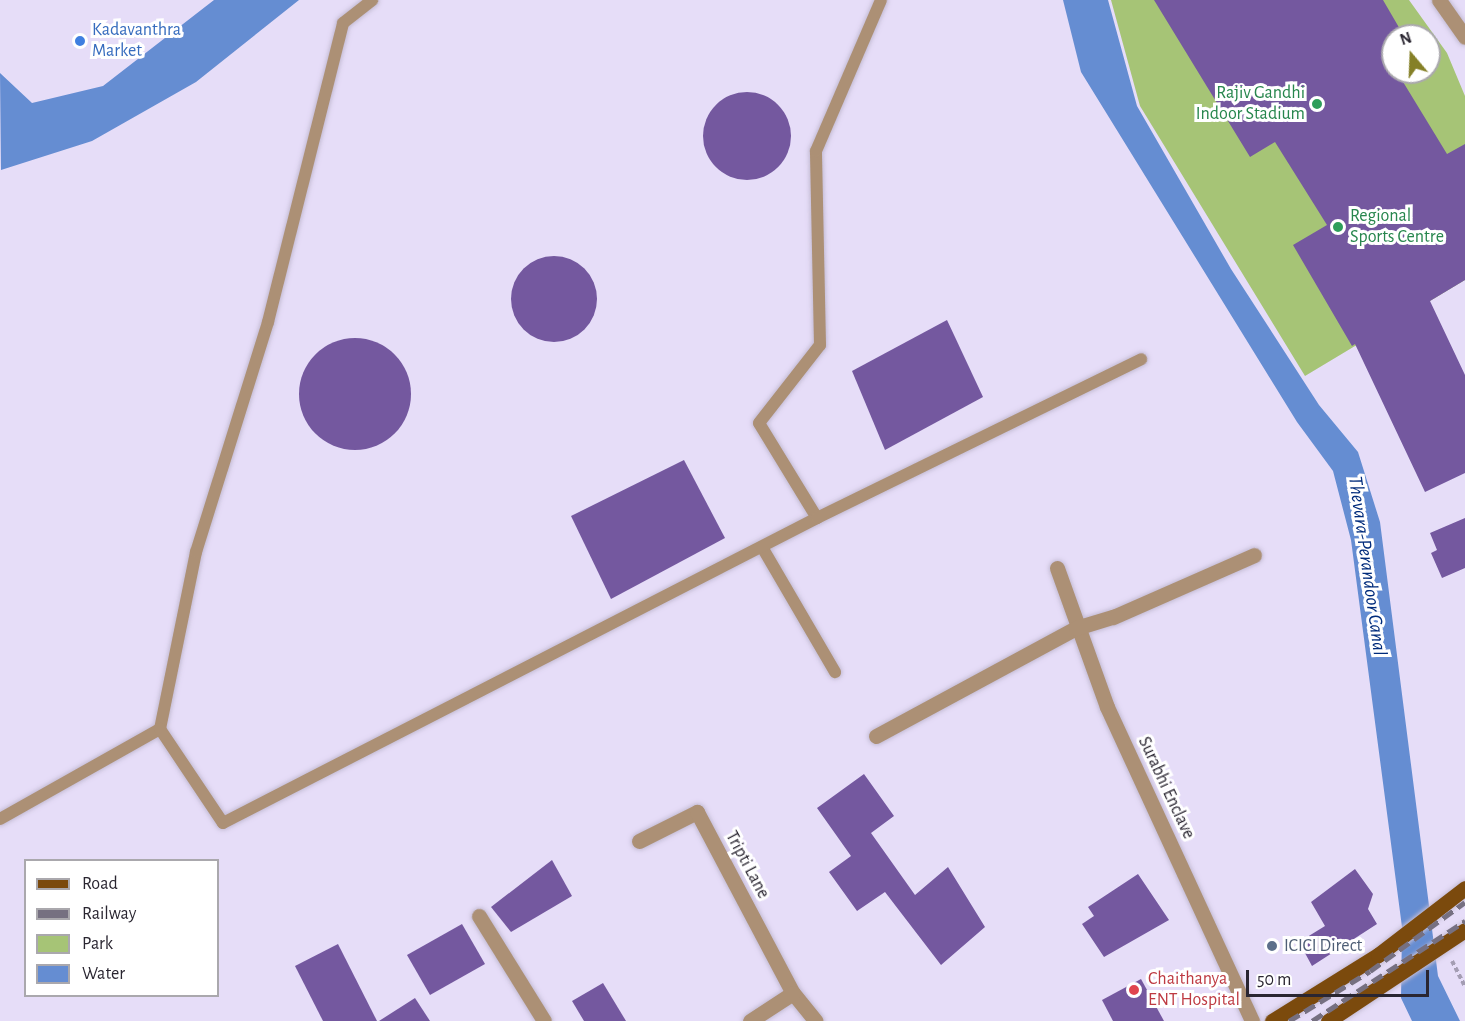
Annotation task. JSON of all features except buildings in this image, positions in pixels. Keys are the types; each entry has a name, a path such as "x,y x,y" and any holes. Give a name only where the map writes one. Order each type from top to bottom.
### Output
{"main road":[{"path":"1272,1021 1378,955 1465,888"},
{"path":"1328,1021 1379,990 1465,930"}],"street":[{"path":"1439,0 1465,37"},
{"path":"876,736 1076,628 1113,617 1254,555"},
{"name":"Surabhi Enclave","path":"1057,568 1076,628 1112,717 1252,1021"},
{"name":"Tripti Lane","path":"639,841 697,812 793,993 816,1021"},
{"path":"479,916 544,1021"},
{"path":"750,1021 793,993"}],"lane":[{"path":"372,0 343,23 268,321 196,552 160,729 223,823 817,518 1141,359"},
{"path":"817,518 759,423 820,345 816,151 881,0"},
{"path":"762,547 836,672"},
{"path":"0,819 160,729"}],"path":[{"path":"1443,946 1465,987"}],"green space":[{"name":"Regional Sports Centre","path":"1111,0 1409,0 1426,24 1381,24 1381,84 1441,84 1441,45 1447,53 1465,96 1465,280 1305,376 1140,106"}],"water":[{"path":"214,0 299,0 196,82 92,141 1,170 0,73 32,103 103,86"},
{"name":"Thevara-Perandoor Canal","path":"1063,0 1108,0 1137,106 1231,269 1319,405 1358,452 1380,522 1438,976 1460,1021 1412,1021 1401,998 1402,927 1351,540 1333,471 1297,422 1081,72"}],"railway":[{"path":"1289,1021 1370,971 1465,902"},
{"path":"1312,1021 1465,921"}],"place":[{"name":"Kadavanthra Market","path":"80,41"},
{"name":"Rajiv Gandhi Indoor Stadium","path":"1317,104"},
{"name":"Regional Sports Centre","path":"1338,227"},
{"name":"ICICI Direct","path":"1272,946"},
{"name":"Chaithanya ENT Hospital","path":"1134,990"}]}
